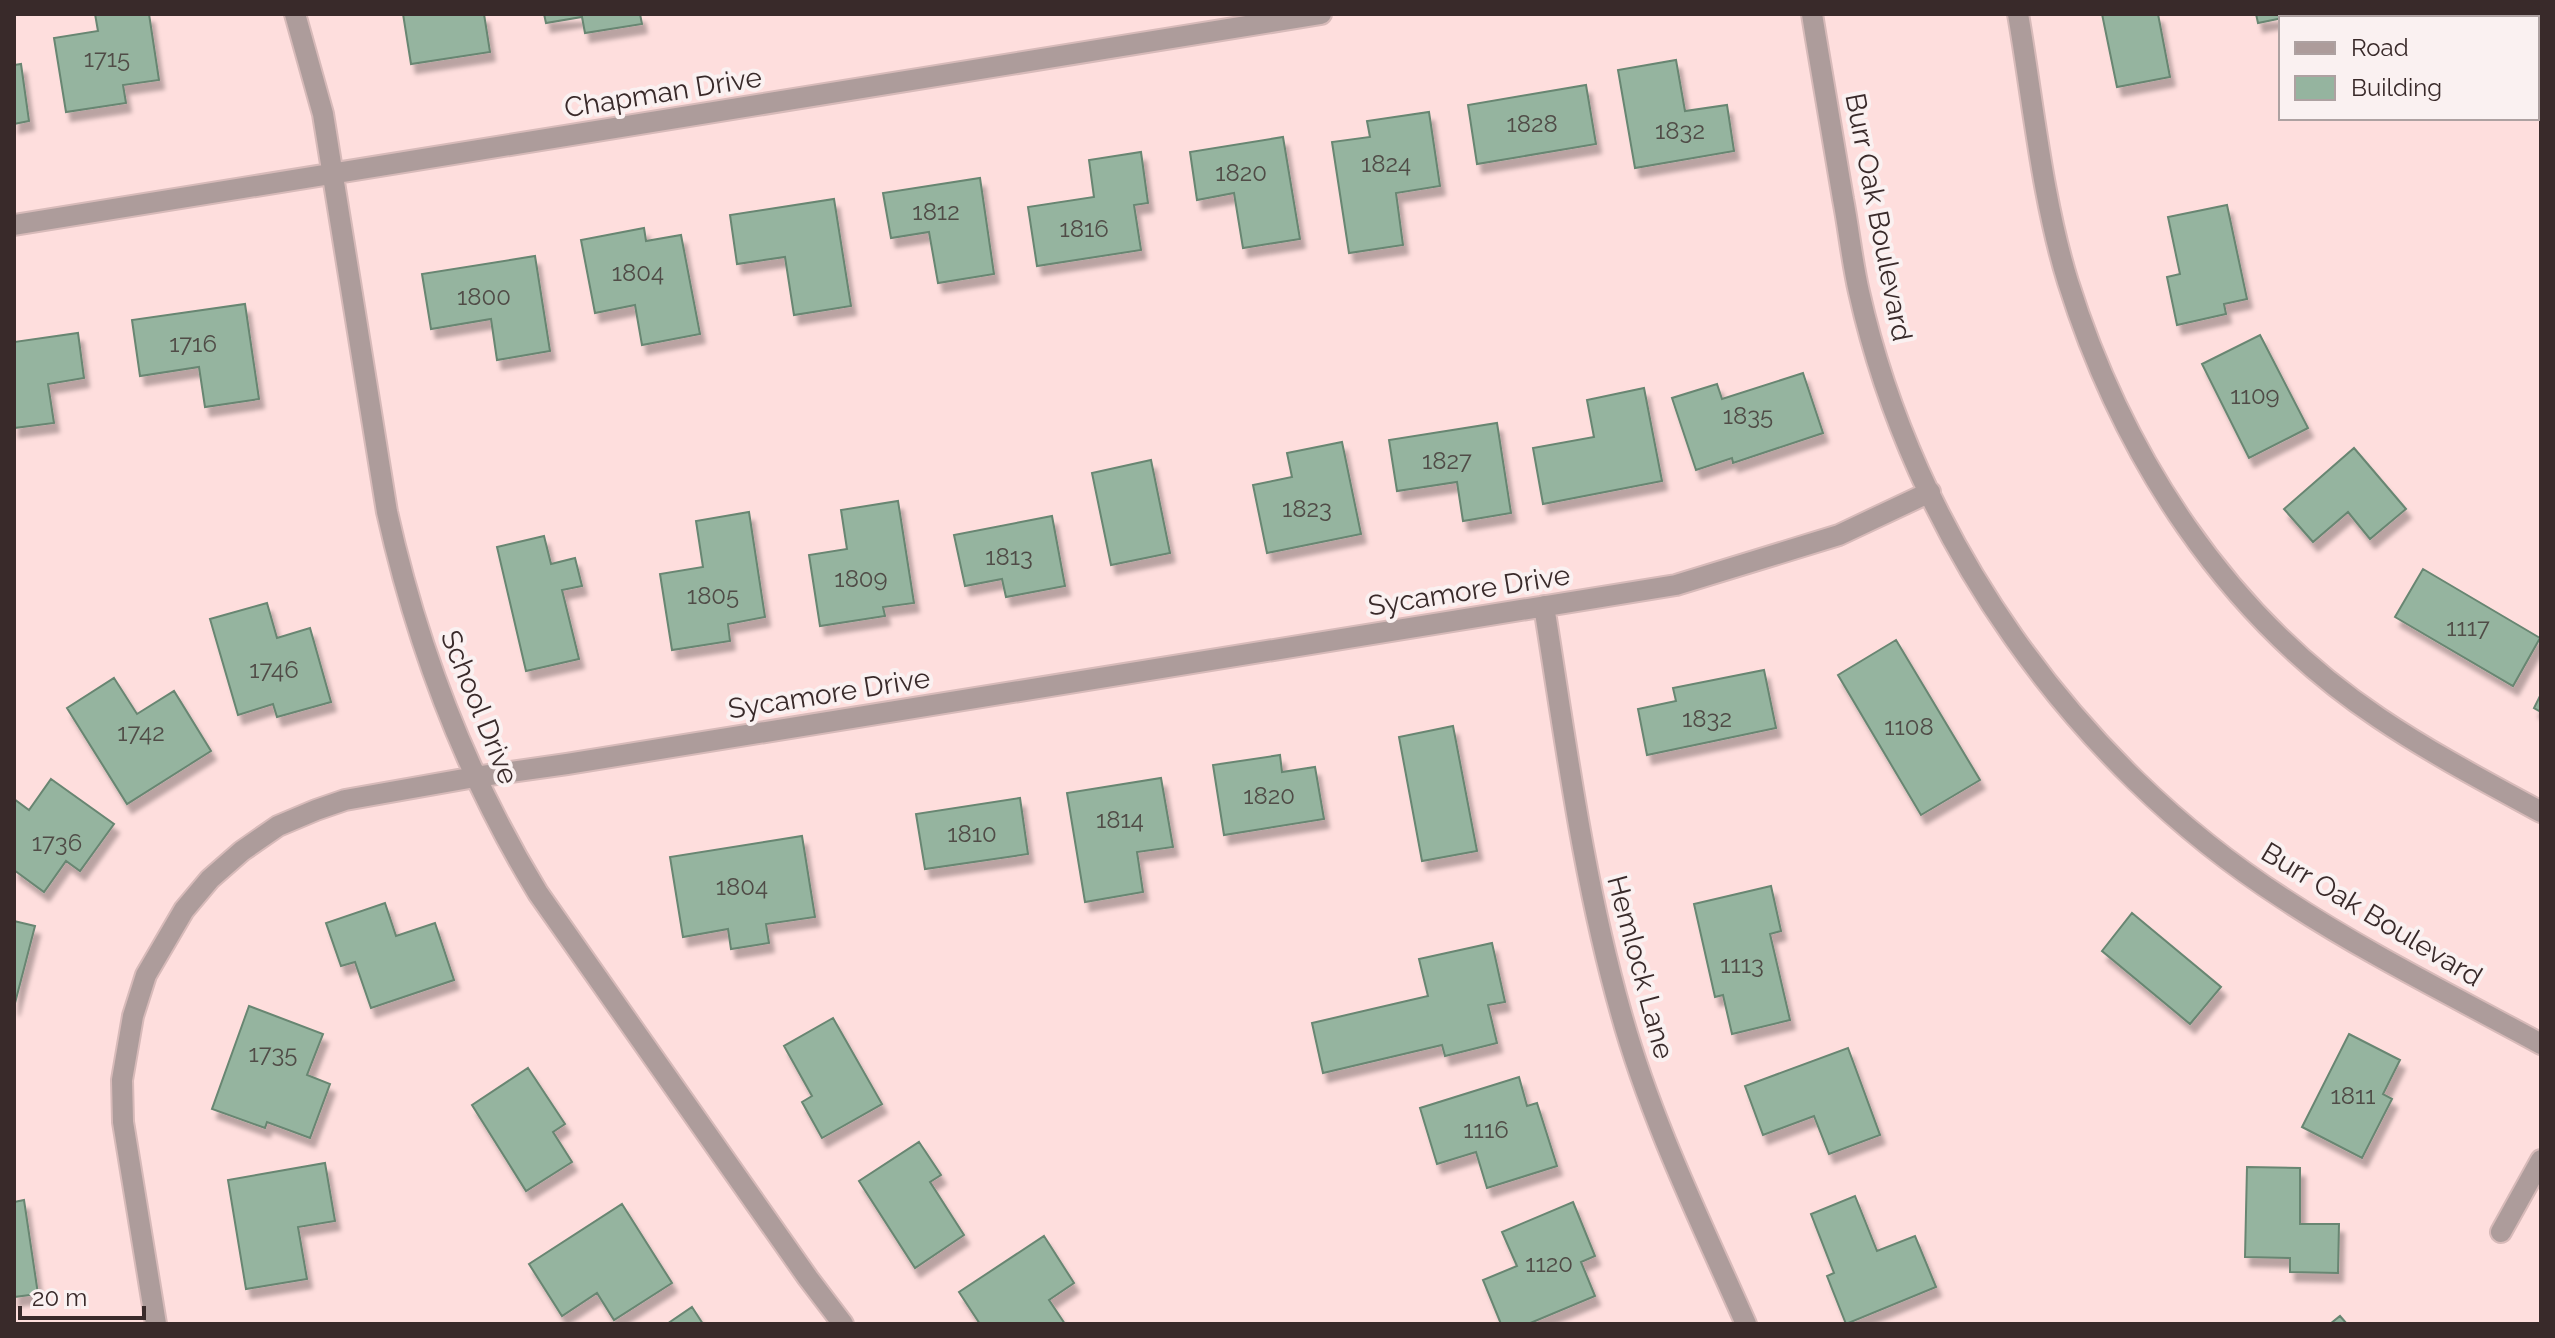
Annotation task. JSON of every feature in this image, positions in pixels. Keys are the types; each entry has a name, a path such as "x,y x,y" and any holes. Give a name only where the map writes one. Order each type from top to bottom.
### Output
{"street":[{"name":"School Drive","path":"295,14 323,114 387,512 401,573 440,695 509,847 538,893 843,1324"},
{"name":"Chapman Drive","path":"14,225 1321,14"},
{"name":"Burr Oak Boulevard","path":"1812,14 1859,293 1891,401 1951,536 2008,632 2095,740 2178,821 2281,898 2352,941 2541,1044"},
{"path":"2018,14 2048,197 2067,280 2102,377 2123,423 2185,526 2254,611 2333,684 2377,717 2442,757 2541,812"},
{"name":"Sycamore Drive","path":"156,1324 123,1122 122,1080 133,1016 146,975 184,910 210,879 242,851 278,826 345,800 475,777 1676,585 1839,535 1930,492"},
{"name":"Hemlock Lane","path":"1544,606 1586,868 1621,1013 1652,1108 1746,1324"},
{"path":"2501,1232 2541,1160"}],"building":[{"path":"95,14 149,14 159,80 123,85 126,103 66,112 54,38 98,31"},
{"path":"403,14 484,14 490,52 411,64"},
{"path":"544,14 640,14 642,24 585,33 582,17 546,23"},
{"path":"2102,14 2158,14 2170,77 2117,87"},
{"path":"2256,14 2303,14 2279,16 2279,19 2258,23"},
{"path":"1676,60 1685,111 1727,105 1734,151 1635,168 1618,70"},
{"path":"21,64 29,121 14,124 14,65"},
{"path":"1586,85 1596,144 1477,164 1468,105"},
{"path":"1429,112 1440,186 1396,193 1403,245 1349,253 1332,142 1370,137 1367,121"},
{"path":"1283,137 1300,239 1243,248 1234,193 1197,200 1190,152"},
{"path":"1141,152 1148,203 1134,205 1141,250 1037,266 1028,207 1094,197 1089,160"},
{"path":"980,178 994,274 938,283 929,232 891,238 883,193"},
{"path":"834,199 851,306 794,315 785,257 737,264 730,215"},
{"path":"2227,205 2247,299 2224,304 2226,314 2177,325 2167,277 2180,274 2168,217"},
{"path":"644,228 646,241 681,235 700,334 642,345 635,305 595,313 581,240"},
{"path":"535,256 550,351 497,360 491,319 431,329 422,274"},
{"path":"245,304 259,399 205,407 199,367 140,376 132,320"},
{"path":"78,333 84,378 48,384 54,423 14,428 14,342"},
{"path":"2260,335 2308,428 2249,458 2202,364"},
{"path":"1803,373 1823,433 1733,463 1732,458 1696,470 1672,398 1717,384 1722,399"},
{"path":"1644,388 1662,481 1543,504 1533,448 1594,437 1587,400"},
{"path":"1497,423 1511,513 1463,521 1457,482 1397,491 1389,440"},
{"path":"1342,442 1361,534 1267,553 1253,485 1292,477 1287,453"},
{"path":"2354,448 2406,509 2370,539 2348,512 2313,542 2284,509"},
{"path":"1151,460 1170,553 1111,565 1092,473"},
{"path":"898,501 914,603 883,607 885,616 820,626 809,555 847,549 841,510"},
{"path":"749,512 765,617 728,624 730,641 672,650 660,574 703,567 696,521"},
{"path":"1052,516 1065,586 1006,597 1002,579 965,586 954,535"},
{"path":"544,536 551,564 575,558 582,586 562,590 579,659 526,671 497,547"},
{"path":"2423,569 2540,638 2513,686 2395,617"},
{"path":"267,603 277,638 310,628 331,702 277,717 273,704 238,715 210,619"},
{"path":"1896,640 1980,780 1921,815 1838,675"},
{"path":"1764,670 1776,728 1647,755 1638,709 1676,701 1673,688"},
{"path":"114,678 137,714 174,691 211,751 127,804 67,708"},
{"path":"2541,694 2541,712 2534,708"},
{"path":"1453,726 1477,851 1422,861 1399,737"},
{"path":"1280,755 1282,772 1315,767 1324,819 1224,835 1213,765"},
{"path":"1161,778 1173,847 1137,852 1143,892 1085,902 1067,793"},
{"path":"51,779 114,824 80,871 66,861 44,892 14,870 14,799 29,810"},
{"path":"1020,798 1028,854 925,869 916,814"},
{"path":"802,836 815,917 766,924 769,943 731,949 728,929 683,937 670,857"},
{"path":"1771,886 1781,931 1770,934 1790,1020 1732,1034 1723,995 1715,997 1694,904"},
{"path":"385,903 396,936 435,923 454,980 371,1008 355,962 341,966 326,923"},
{"path":"2132,913 2221,987 2190,1024 2102,951"},
{"path":"14,921 35,926 14,1007"},
{"path":"1492,943 1505,1002 1488,1005 1497,1043 1445,1056 1442,1045 1323,1073 1312,1023 1428,996 1419,959"},
{"path":"249,1006 323,1034 307,1075 330,1084 310,1138 267,1122 265,1128 212,1109"},
{"path":"833,1018 882,1104 822,1138 802,1102 812,1096 784,1046"},
{"path":"2349,1034 2400,1060 2383,1094 2392,1099 2362,1158 2302,1127"},
{"path":"1848,1048 1880,1135 1829,1154 1814,1116 1763,1135 1745,1086"},
{"path":"528,1068 565,1124 553,1132 572,1162 526,1191 472,1105"},
{"path":"1519,1077 1527,1106 1537,1103 1557,1166 1487,1188 1476,1152 1437,1164 1420,1108"},
{"path":"919,1142 941,1175 930,1182 964,1235 915,1268 859,1181"},
{"path":"325,1163 335,1221 298,1227 307,1279 246,1289 228,1180"},
{"path":"2247,1167 2300,1168 2300,1224 2339,1224 2338,1273 2290,1272 2290,1258 2245,1257"},
{"path":"1855,1196 1877,1251 1915,1236 1936,1287 1846,1324 1827,1276 1834,1273 1811,1214"},
{"path":"24,1200 38,1294 14,1297 14,1202"},
{"path":"1573,1202 1595,1256 1581,1262 1595,1296 1528,1324 1501,1324 1483,1280 1517,1266 1502,1232"},
{"path":"622,1204 672,1283 614,1320 597,1293 562,1316 529,1264"},
{"path":"1044,1236 1074,1283 1049,1300 1065,1324 980,1324 959,1292"},
{"path":"692,1307 703,1324 667,1324"},
{"path":"2340,1316 2347,1324 2330,1324"}]}
